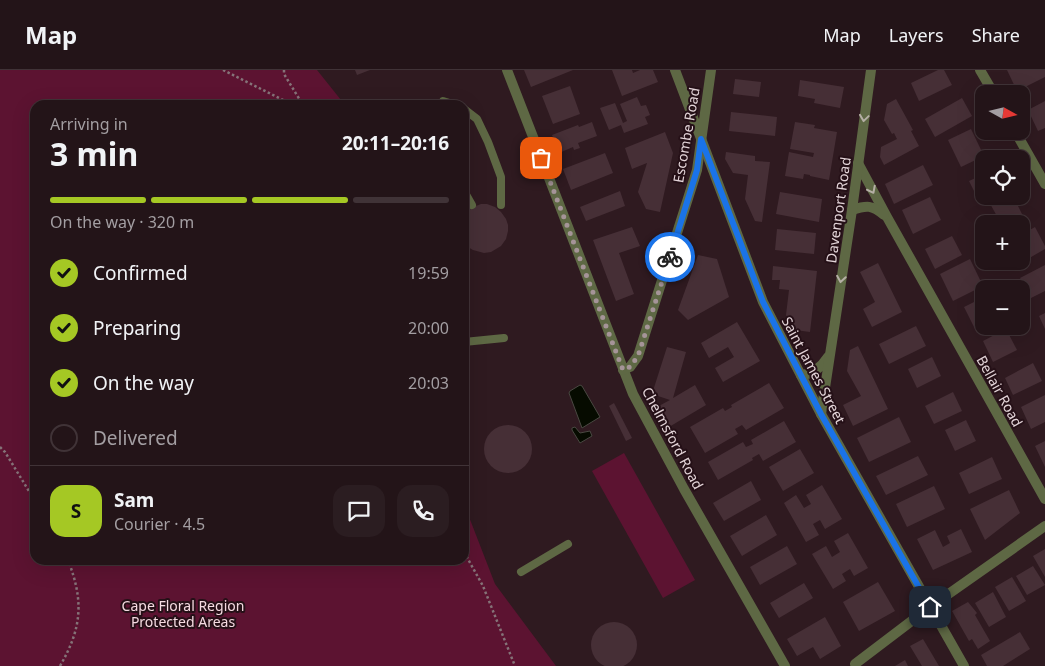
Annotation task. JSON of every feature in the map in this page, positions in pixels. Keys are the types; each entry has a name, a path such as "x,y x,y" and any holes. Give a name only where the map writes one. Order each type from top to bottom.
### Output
{"street":[{"name":"Chelmsford Road","path":"508,70 633,394 679,480 785,666"},
{"name":"Saint James Street","path":"675,70 763,302 821,414 964,666"},
{"name":"Escombe Road","path":"623,370 630,367 638,356 697,170 711,70"},
{"name":"Davenport Road","path":"821,414 871,70"},
{"path":"980,70 989,85"},
{"path":"1020,140 1045,184"},
{"name":"Bellair Road","path":"858,163 1045,499"},
{"path":"852,210 870,206 877,209 887,218"},
{"path":"800,375 811,374 818,370 830,354"},
{"path":"855,664 930,607 1045,526"}],"lane":[{"path":"469,113 477,119 501,177 501,205"},
{"path":"469,200 472,205"},
{"path":"469,342 504,338"},
{"path":"521,572 568,544"}],"path":[{"path":"223,70 282,100"},
{"path":"284,70 284,74 300,100"},
{"path":"0,447 30,493"},
{"path":"469,561 483,586 515,666"},
{"path":"60,666 74,638 78,620 79,602 76,582 71,565"}],"green space":[{"name":"Cape Floral Region Protected Areas","path":"0,70 317,70 341,100 30,100 30,565 469,565 469,517 495,584 556,666 0,666"},
{"path":"624,453 695,580 663,598 592,471"}],"shaded area":[{"path":"580,385 600,417 582,428 569,393"},
{"path":"575,427 580,433 590,431 592,436 580,443 572,430"}],"building":[{"path":"355,70 370,70 357,75"},
{"path":"524,70 573,70 531,87"},
{"path":"612,70 632,70 633,73 640,70 653,70 658,82 622,96"},
{"path":"938,70 944,70 952,85 919,101 911,83"},
{"path":"1007,70 1045,70 1045,77 1029,85 1014,85"},
{"path":"735,79 761,82 759,97 733,94"},
{"path":"800,80 844,87 840,108 814,103 815,99 798,96"},
{"path":"570,86 580,114 553,124 542,96"},
{"path":"637,97 641,106 646,105 650,115 645,117 648,124 624,133 621,125 609,130 600,108 615,103 623,123 627,121 620,104"},
{"path":"962,98 972,116 935,137 925,119"},
{"path":"896,99 913,130 911,131 919,146 884,165 880,157 881,147 897,139 884,120 887,104"},
{"path":"1045,101 1045,128 1038,131 1030,114 1030,109"},
{"path":"731,112 777,117 775,136 729,131"},
{"path":"592,122 597,136 578,143 580,148 574,150 573,147 559,153 552,135"},
{"path":"795,122 815,125 814,128 837,132 829,180 804,174 803,179 785,176 789,152 813,157 814,153 790,149"},
{"path":"971,129 981,150 975,150 975,160 961,167 948,140"},
{"path":"665,132 673,153 660,212 646,209 638,192 647,163 632,169 625,148"},
{"path":"726,152 755,156 755,161 770,162 762,222 755,221 745,199 748,175 733,173 725,159"},
{"path":"605,153 613,173 571,190 563,169"},
{"path":"923,165 933,185 894,204 885,184"},
{"path":"975,178 975,193 969,181"},
{"path":"620,191 625,206 586,221 580,207"},
{"path":"780,192 822,199 819,222 776,214"},
{"path":"930,197 941,220 913,234 902,210"},
{"path":"487,204 501,212 506,219 508,231 506,239 501,246 491,252 484,253 469,248 469,210"},
{"path":"991,205 1018,205 1022,215 996,215"},
{"path":"632,227 640,246 619,253 634,294 616,301 593,240"},
{"path":"1035,227 1045,249 1030,258 1030,230"},
{"path":"777,229 816,233 814,254 775,250"},
{"path":"952,236 962,255 935,269 925,249"},
{"path":"698,255 717,259 729,297 688,320 678,310"},
{"path":"970,259 980,280 975,280 975,290 953,301 940,274"},
{"path":"878,263 902,312 872,327 863,309 875,302 860,272"},
{"path":"1045,265 1045,291 1031,298 1030,280 1021,280 1020,278"},
{"path":"773,266 817,271 810,332 795,330 786,315 789,290 779,289 780,280 772,280"},
{"path":"975,302 975,329 964,307"},
{"path":"1045,313 1045,329 1039,316"},
{"path":"737,322 760,361 723,382 715,368 734,357 728,347 709,358 701,343"},
{"path":"916,326 926,346 889,364 879,344"},
{"path":"994,335 1009,335 1017,350 993,362 983,341"},
{"path":"858,346 888,409 853,426 843,405 861,396 847,371 850,350"},
{"path":"667,347 686,352 673,398 695,385 706,405 669,427 657,407 670,400 652,394"},
{"path":"932,357 941,376 917,388 908,369"},
{"path":"1033,363 1042,381 1013,395 1005,378"},
{"path":"769,383 784,408 746,430 742,425 735,429 738,434 705,453 690,427 723,408 725,411 732,407 731,405"},
{"path":"953,392 962,411 934,424 925,406"},
{"path":"1045,395 1045,422 1031,429 1021,407"},
{"path":"614,403 632,438 626,441 609,406"},
{"path":"899,417 911,442 869,462 857,438"},
{"path":"966,420 976,441 955,451 945,430"},
{"path":"784,421 796,442 763,461 759,454 752,458 753,460 718,480 708,462 743,442 746,447 753,444 751,440"},
{"path":"508,425 517,427 525,432 530,440 532,449 530,458 525,466 517,471 508,473 499,471 491,466 486,458 484,449 486,440 491,432 499,427"},
{"path":"1045,441 1045,467 1035,446"},
{"path":"800,449 814,473 783,491 769,467"},
{"path":"918,456 928,475 886,495 876,476"},
{"path":"992,457 1002,479 969,494 959,473"},
{"path":"751,481 761,500 724,521 713,503"},
{"path":"822,485 842,519 825,529 820,520 813,524 819,535 806,542 784,503 796,495 804,508 811,504 806,495"},
{"path":"934,486 945,509 907,527 896,504"},
{"path":"1009,490 1020,513 985,540 970,509"},
{"path":"766,515 777,535 742,556 730,536"},
{"path":"961,529 972,552 933,570 917,539 935,530 943,547 950,543 947,536"},
{"path":"848,533 868,568 854,576 850,569 842,574 846,581 833,589 812,554 826,546 832,557 840,552 834,541"},
{"path":"787,546 797,564 760,585 750,567"},
{"path":"1045,549 1045,577 1033,556"},
{"path":"1033,566 1045,585 1027,595 1016,576"},
{"path":"1012,577 1026,601 1009,611 995,587"},
{"path":"878,582 895,611 859,631 843,602"},
{"path":"804,583 813,598 779,618 770,603"},
{"path":"993,592 1006,617 989,627 975,603"},
{"path":"968,602 977,613 975,615 990,641 978,649 972,639 969,641 952,611"},
{"path":"825,617 841,646 820,659 813,647 797,656 787,639"},
{"path":"614,622 627,626 633,632 637,645 633,658 627,664 618,667 601,664 595,658 591,645 595,632 601,626"},
{"path":"1020,632 1030,649 1003,666 987,666 981,655"},
{"path":"923,639 939,666 922,666 910,646"},
{"path":"905,660 908,666 895,666"}],"way so far":[{"path":"541,158 623,370 630,367 638,356 670,257"}],"route":[{"path":"670,257 697,170 701,139 763,302 821,414 930,607"}]}
